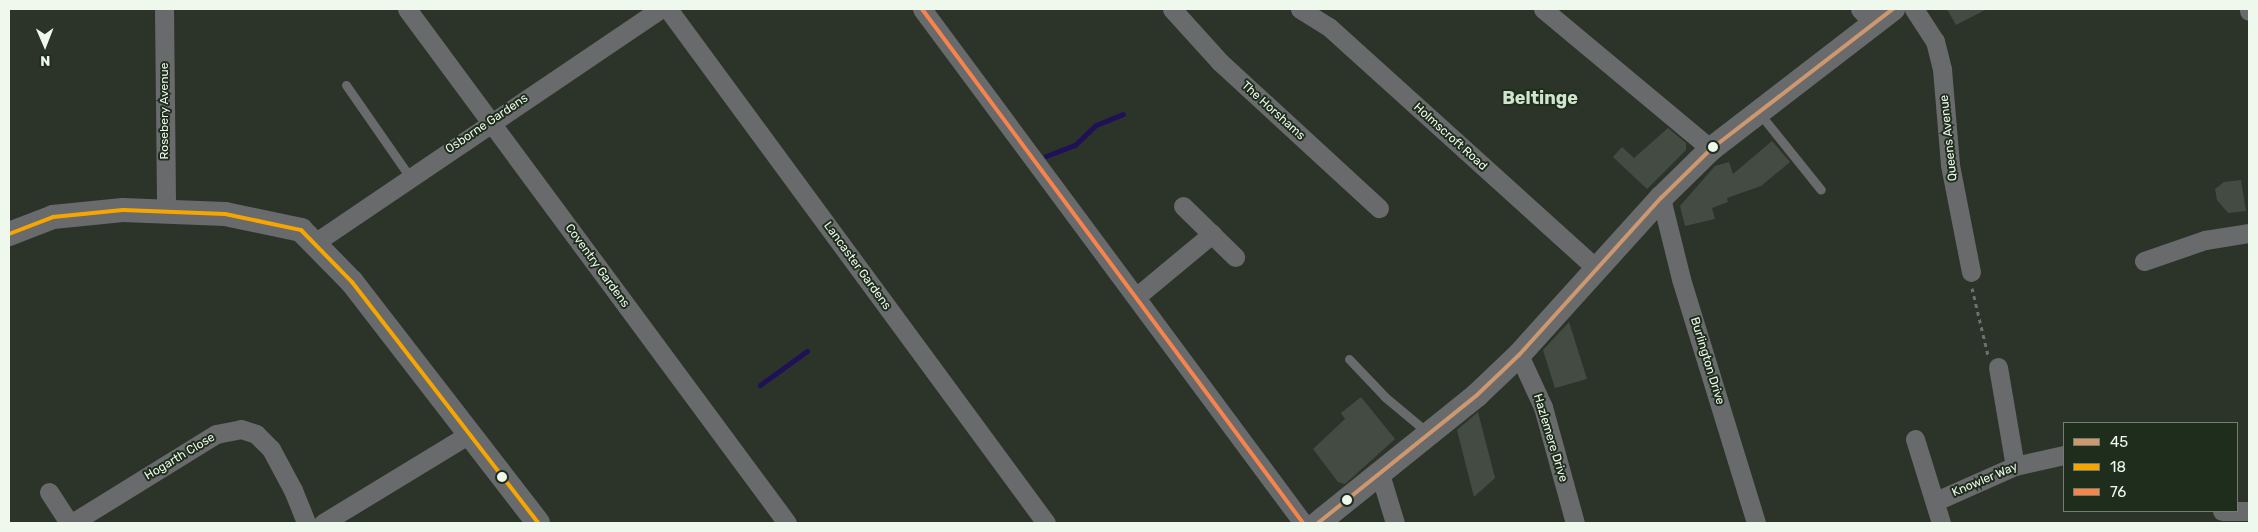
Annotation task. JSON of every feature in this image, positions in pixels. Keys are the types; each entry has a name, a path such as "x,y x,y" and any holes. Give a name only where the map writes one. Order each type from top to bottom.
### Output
{"street":[{"name":"Rosebery Avenue","path":"164,9 166,212"},
{"name":"Coventry Gardens","path":"407,9 787,523"},
{"name":"Osborne Gardens","path":"316,242 491,121 660,9"},
{"name":"Lancaster Gardens","path":"668,9 1046,523"},
{"name":"The Horshams","path":"1172,9 1220,62 1379,208"},
{"name":"Holmscroft Road","path":"1300,9 1329,27 1597,269"},
{"path":"1543,9 1711,149"},
{"path":"1318,523 1430,434 1519,356 1661,198 1711,149 1758,112 1867,16 1893,9"},
{"name":"Queens Avenue","path":"1914,9 1935,41 1942,69 1950,165 1972,272"},
{"path":"931,12 1136,297 1303,523"},
{"name":"Burlington Drive","path":"1661,198 1681,279 1756,523"},
{"path":"1183,206 1235,257"},
{"path":"9,234 53,217 80,212 225,214 272,221 302,230 316,242 352,282 468,435 538,523"},
{"path":"2144,261 2205,240 2249,233"},
{"path":"1136,297 1212,234"},
{"name":"Hazlemere Drive","path":"1519,356 1543,407 1575,523"},
{"path":"1998,367 2015,466"},
{"name":"Hogarth Close","path":"49,492 70,523 216,434 241,429 256,434 271,449 306,523"},
{"path":"323,523 468,435"},
{"path":"1915,439 1936,501 1941,523"},
{"name":"Knowler Way","path":"1936,501 2015,466 2063,455"},
{"path":"1380,474 1395,523"}],"lane":[{"path":"346,85 410,177"},
{"path":"1758,112 1821,190"},
{"path":"1349,359 1385,397 1430,434"}],"path":[{"path":"1972,272 1972,294 1989,360 1998,367"}],"building":[{"path":"1947,9 1987,9 1956,25"},
{"path":"1668,128 1686,143 1686,150 1647,189 1613,157 1622,147 1634,158"},
{"path":"1772,141 1790,162 1761,186 1727,198 1728,202 1712,208 1715,219 1685,226 1680,206 1715,166 1729,162 1733,174"},
{"path":"2241,180 2246,211 2228,213 2217,200 2215,189 2224,182"},
{"path":"1569,322 1587,379 1555,388 1543,350"},
{"path":"1361,397 1395,439 1345,484 1338,482 1313,449 1345,419 1341,413"},
{"path":"1478,412 1495,478 1474,497 1457,430"}],"waterway":[{"path":"1046,156 1075,145 1096,125 1123,114"},
{"path":"760,385 807,351"}],"transit line":[{"name":"76","path":"922,9 1303,523"},
{"name":"45","path":"1318,523 1477,395 1519,355 1661,198 1711,149 1893,9"},
{"name":"18","path":"9,234 53,217 123,210 225,214 301,230 352,282 538,523"}],"district":[{"name":"Beltinge","path":"1540,98"}]}
